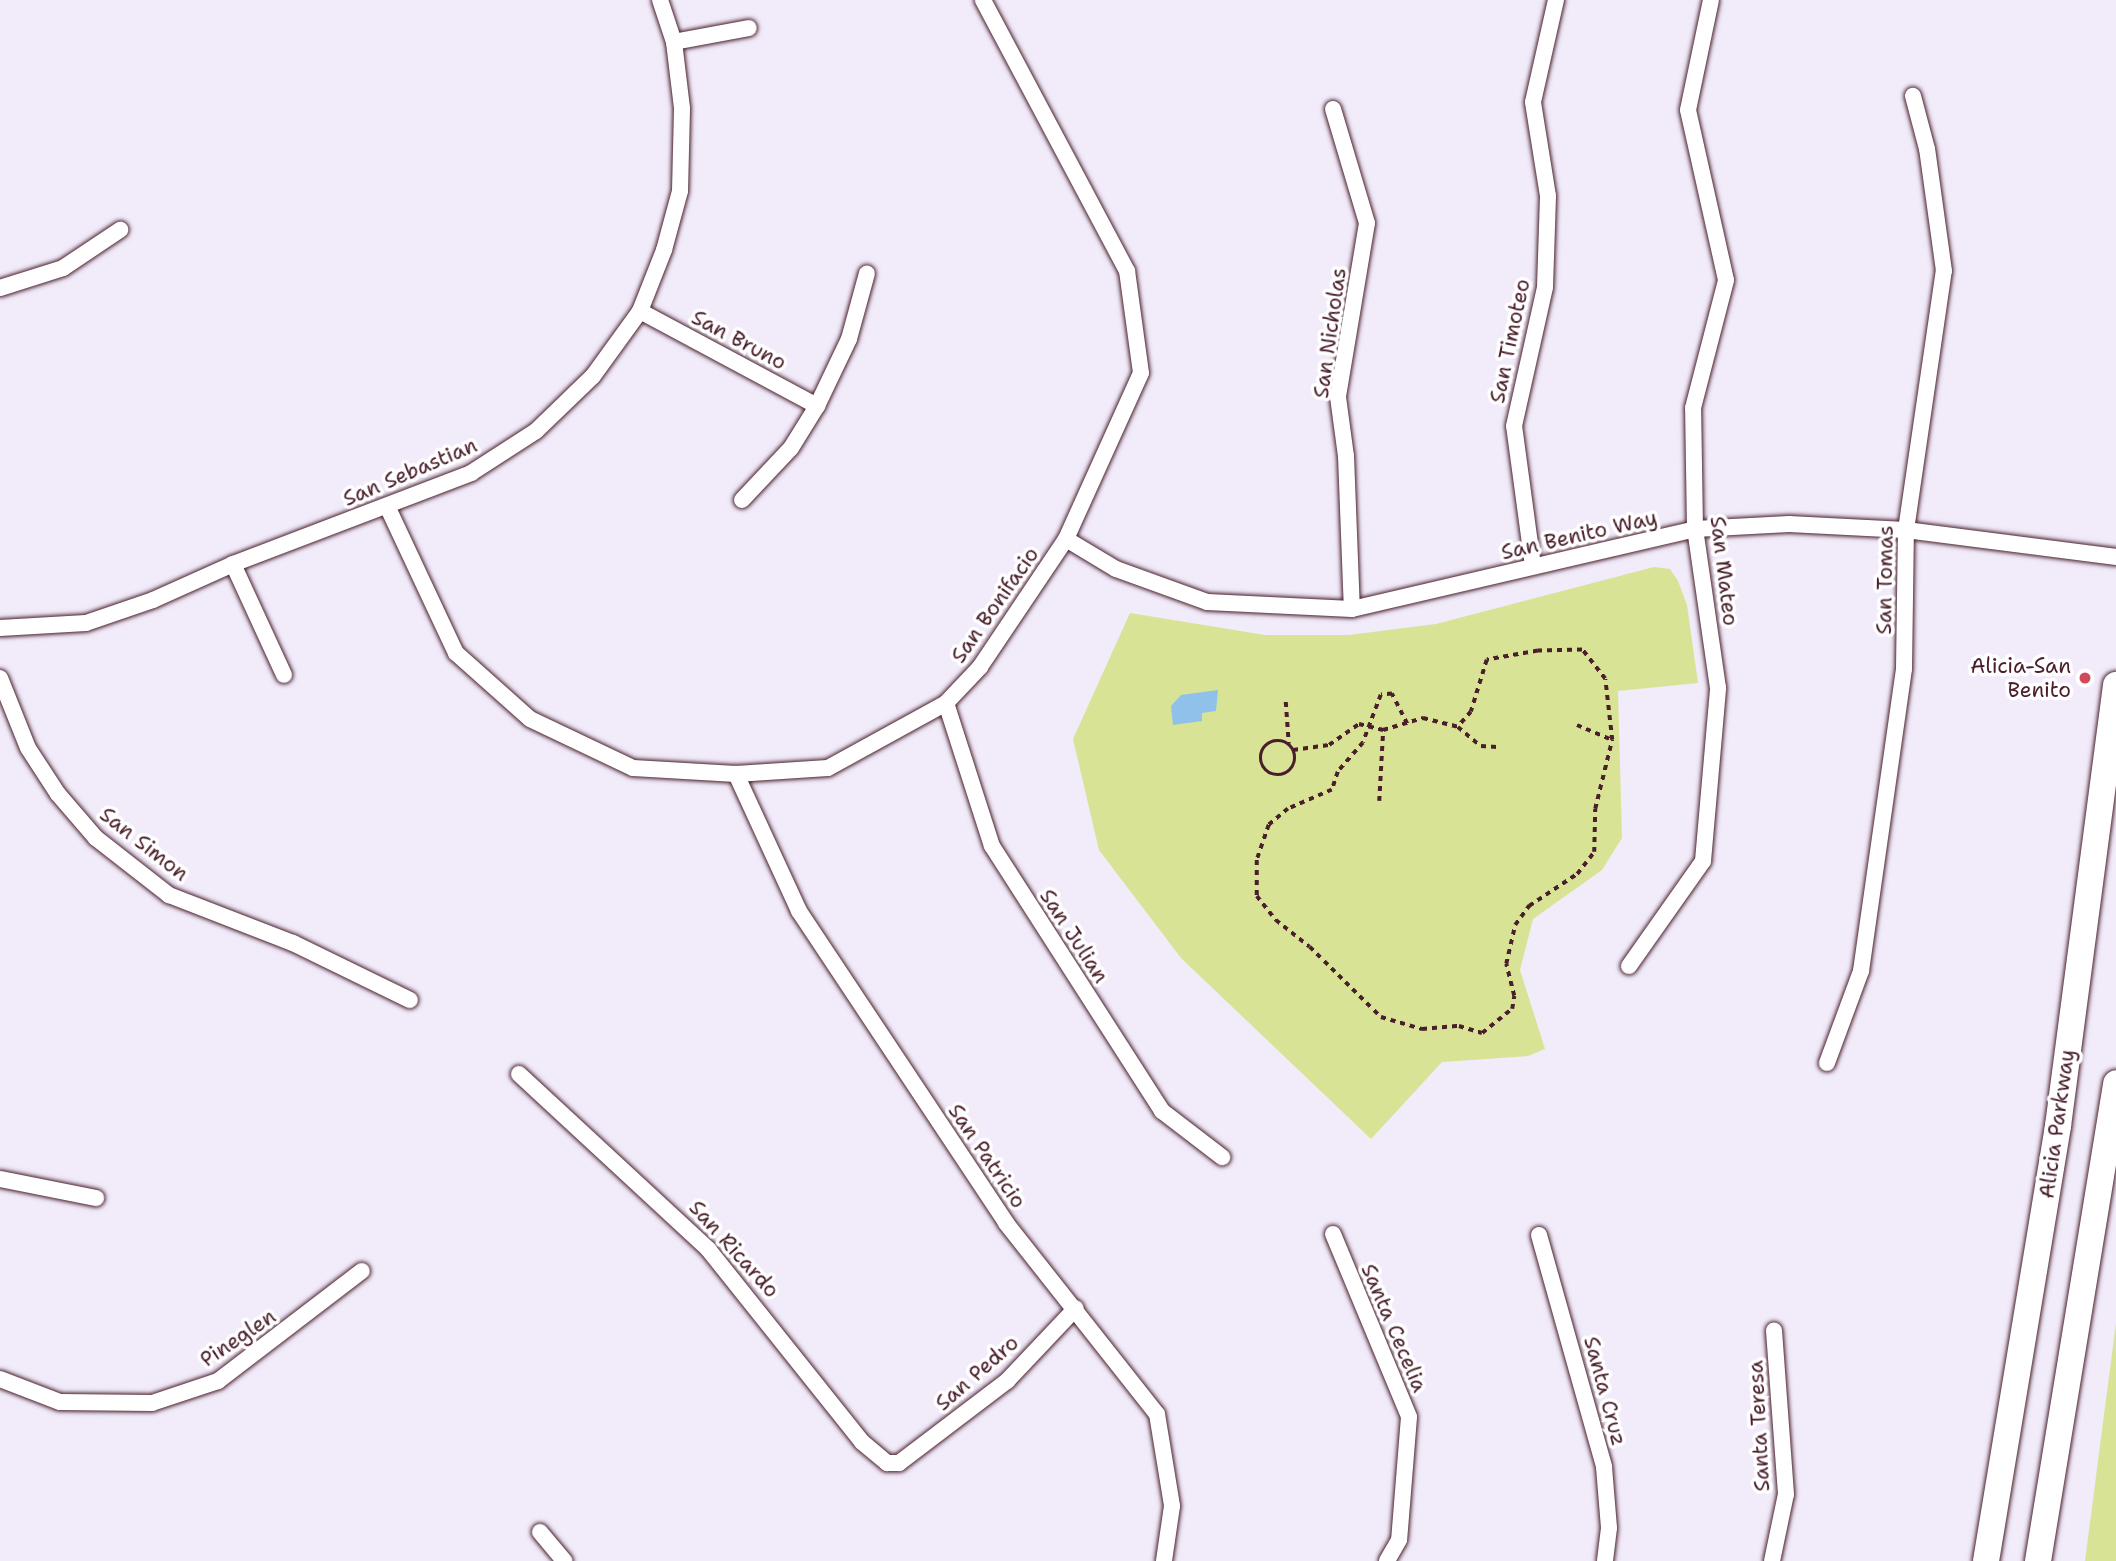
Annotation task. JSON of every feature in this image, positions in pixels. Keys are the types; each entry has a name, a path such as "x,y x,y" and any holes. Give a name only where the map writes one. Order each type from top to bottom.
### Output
{"main road":[{"name":"Alicia Parkway","path":"1986,1561 2058,1126 2116,685"},
{"path":"2038,1561 2116,1083"}],"street":[{"name":"San Sebastian","path":"0,628 86,623 233,564 388,508 471,473 536,432 593,376 640,311 664,250 680,191 682,108 674,42 660,0"},
{"name":"San Bonifacio","path":"388,508 456,653 530,719 634,768 736,774 828,768 946,702 981,667 1066,539 1141,373 1127,271 983,0"},
{"name":"San Timoteo","path":"1533,566 1514,426 1545,287 1548,196 1533,102 1556,0"},
{"name":"San Mateo","path":"1629,966 1703,861 1718,688 1695,529 1693,408 1726,280 1715,213 1688,110 1712,0"},
{"path":"674,42 749,28"},
{"name":"San Tomas","path":"1827,1063 1861,971 1904,668 1906,530 1944,271 1927,149 1913,96"},
{"name":"San Nicholas","path":"1333,109 1367,223 1338,397 1346,456 1352,609"},
{"path":"0,288 64,268 120,230"},
{"path":"742,500 791,448 817,406 849,339 867,273"},
{"name":"San Bruno","path":"640,311 817,406"},
{"name":"San Benito Way","path":"1066,539 1116,569 1207,602 1352,609 1695,529 1789,524 1906,530 2116,557"},
{"path":"233,564 284,675"},
{"name":"San Simon","path":"0,678 29,748 58,794 96,838 169,895 293,943 410,1000"},
{"name":"San Julian","path":"946,702 992,846 1162,1111 1222,1157"},
{"name":"San Patricio","path":"736,774 799,911 1006,1223 1076,1308 1157,1414 1171,1506 1164,1561"},
{"name":"San Ricardo","path":"519,1074 668,1208 744,1290 862,1442 877,1458 899,1463"},
{"path":"0,1179 96,1198"},
{"name":"Santa Cecelia","path":"1333,1234 1409,1417 1399,1541 1387,1561"},
{"name":"Santa Cruz","path":"1539,1235 1604,1467 1609,1528 1605,1561"},
{"name":"Pineglen","path":"0,1379 60,1402 152,1403 218,1381 362,1271"},
{"name":"San Pedro","path":"899,1463 1007,1381 1076,1308"},
{"name":"Santa Teresa","path":"1772,1561 1786,1494 1774,1330"},
{"path":"540,1532 564,1561"}],"path":[{"path":"1407,724 1392,694 1381,695 1371,726 1338,772 1332,790 1288,809 1269,825 1257,860 1257,895 1276,920 1310,947 1381,1017 1433,1031 1459,1026 1482,1033 1512,1009 1514,996 1506,964 1510,933 1529,906 1577,874 1594,852 1595,809 1612,740 1605,679 1582,650 1538,651 1487,660 1471,712 1458,727"},
{"path":"1286,702 1289,744 1295,763 1286,773 1267,772 1261,760 1265,747 1276,741 1289,744"},
{"path":"1293,750 1329,745 1350,727 1371,726 1384,730 1423,718 1458,727 1481,746 1497,747"},
{"path":"1577,725 1589,727 1612,740"},
{"path":"1378,801 1384,730"}],"green space":[{"path":"1654,567 1670,569 1678,581 1687,605 1698,683 1618,691 1622,838 1602,870 1533,919 1520,970 1545,1049 1528,1056 1442,1062 1371,1139 1181,958 1099,850 1073,739 1130,613 1265,635 1349,635 1436,624"},
{"path":"2116,1323 2116,1561 2085,1561"}],"water":[{"path":"1218,690 1216,711 1202,713 1202,721 1173,725 1171,706 1181,695"}],"place":[{"name":"Alicia-San Benito","path":"2085,678"}]}
